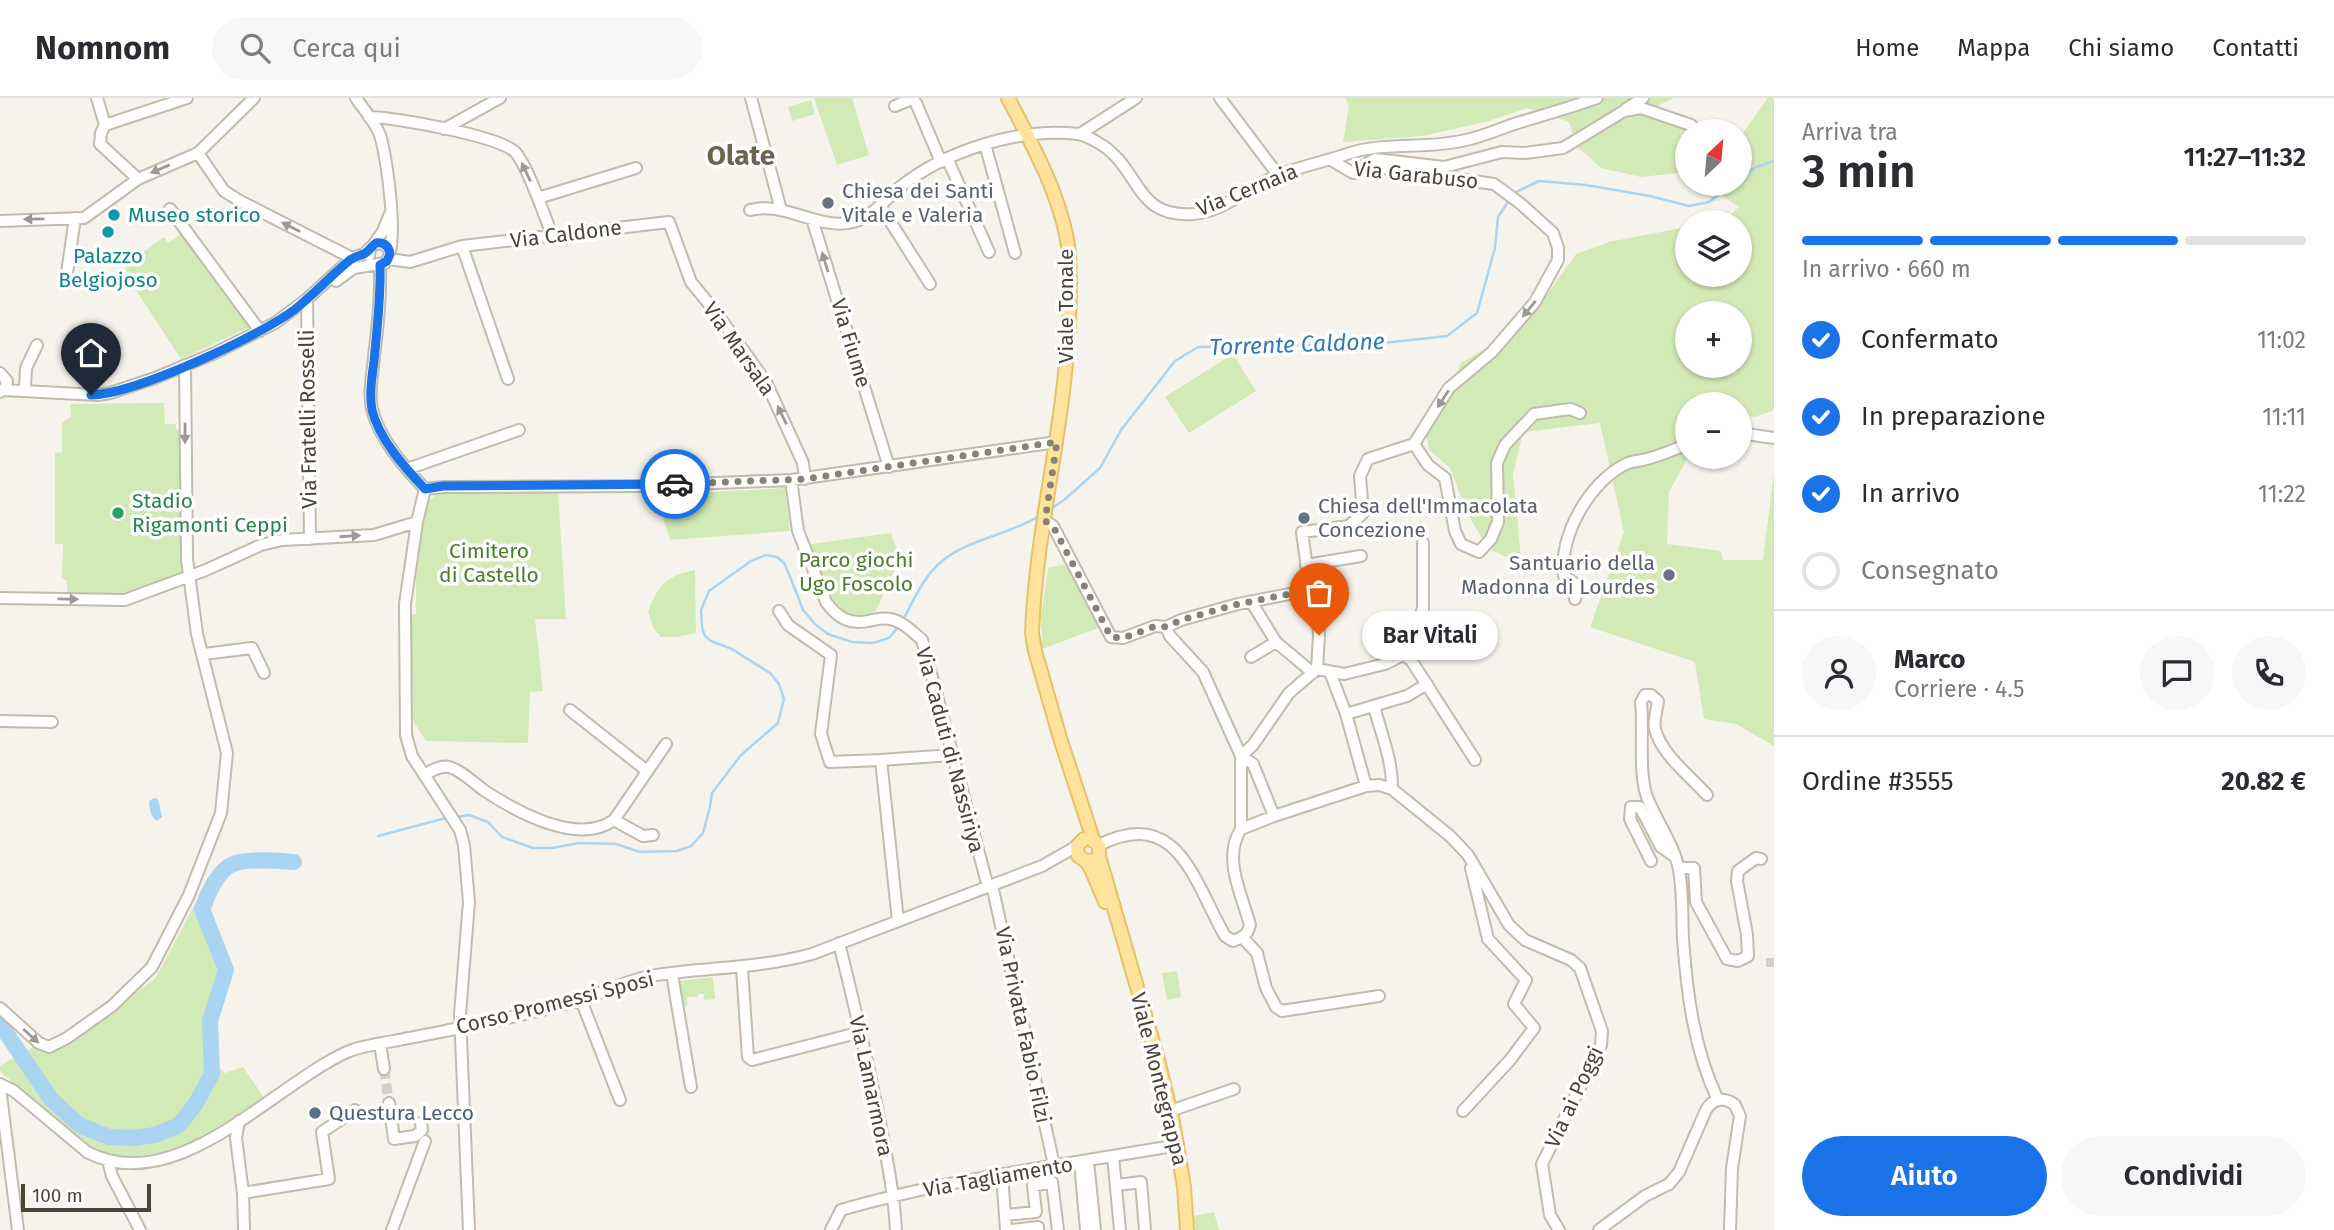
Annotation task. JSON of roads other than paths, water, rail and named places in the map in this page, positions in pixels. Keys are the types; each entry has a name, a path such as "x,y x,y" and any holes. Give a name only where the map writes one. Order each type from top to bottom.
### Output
{"main road":[{"name":"Viale Tonale","path":"1008,98 1051,186 1068,244 1068,348 1057,442"},
{"name":"Viale Montegrappa","path":"1057,442 1032,633 1035,651 1097,847 1157,1056 1178,1145 1187,1230"},
{"name":"Viale Montegrappa","path":"1078,844 1079,797"},
{"path":"1084,839 1097,847 1091,862 1078,856 1078,844 1084,839"},
{"name":"Viale Montegrappa","path":"1086,862 1096,880 1131,971"}],"street":[{"path":"97,98 105,125 100,144 138,179"},
{"path":"105,125 187,98"},
{"path":"0,221 84,218 138,179 198,153 254,98"},
{"path":"356,98 380,136 394,217 384,259"},
{"path":"444,129 500,98"},
{"path":"751,98 780,209"},
{"path":"1080,134 1136,98"},
{"path":"1220,98 1278,175"},
{"name":"Via Cernaia","path":"1028,135 1080,134 1113,152 1124,163 1149,203 1174,213 1195,214 1222,204 1278,175 1353,152 1461,141 1597,98"},
{"path":"1353,173 1360,166 1375,159 1444,167 1502,152 1525,153 1563,148 1643,98"},
{"path":"895,106 912,99 916,103 989,251"},
{"path":"1624,111 1641,108 1675,120"},
{"path":"369,117 444,129 504,144 516,153 552,235"},
{"path":"750,209 780,209 836,224 852,223 881,207 899,188 944,160 985,144 1028,135"},
{"path":"985,144 1015,253"},
{"path":"198,153 224,191 352,258"},
{"name":"Via Garabuso","path":"1331,160 1353,173 1383,168 1494,184 1553,233 1558,248 1558,260 1535,302 1492,352 1449,388 1413,444"},
{"path":"538,198 636,168"},
{"path":"0,361 2,385 25,390 104,394 185,365 260,331 284,317 352,258 364,254 372,247 385,228 391,204"},
{"path":"881,207 930,284"},
{"path":"170,209 260,331"},
{"path":"67,274 75,218"},
{"name":"Via Fiume","path":"812,219 889,467"},
{"name":"Via Caldone","path":"384,259 410,262 463,246 669,222"},
{"name":"Via Marsala","path":"669,222 691,282 719,315 766,382 803,463 805,479"},
{"path":"372,247 384,244 371,391 372,410 381,431 407,469 425,489"},
{"path":"463,246 508,379"},
{"path":"372,247 370,260 384,259"},
{"path":"308,298 354,268 384,259"},
{"name":"Via Fratelli Rosselli","path":"308,298 310,539"},
{"path":"25,390 26,368 37,345"},
{"path":"0,1008 39,1043 49,1047 67,1038 112,1006 152,967 189,895 220,813 227,752 194,616 187,559 185,365"},
{"path":"1241,756 1253,745 1289,693 1315,671 1317,611 1310,590 1302,532 1349,526 1363,513 1360,476 1368,458 1413,444 1428,465 1445,478 1455,531 1461,544 1479,552 1491,539 1498,522 1497,463 1505,445 1534,414 1570,409 1580,412"},
{"path":"407,469 519,430"},
{"path":"1752,435 1774,438"},
{"path":"425,489 443,486 645,486 792,480 1057,442"},
{"path":"1575,600 1577,585 1564,576 1562,565 1575,521 1590,495 1612,472 1628,463 1675,450"},
{"name":"Via Caduti di Nassiriya","path":"792,480 793,507 799,530 826,602 842,618 856,623 882,618 893,619 922,640 990,886"},
{"path":"425,489 417,522 405,604 407,735 412,756 460,830 464,845 469,902 464,940 461,1027 469,1230"},
{"path":"1045,519 1053,526 1111,637 1123,638 1156,626 1170,626 1193,617 1310,590"},
{"path":"0,598 125,600 261,545 282,540 374,535 417,522"},
{"path":"1252,603 1276,642 1315,671 1345,674 1385,664 1403,655 1423,609 1423,543"},
{"path":"1306,565 1361,556"},
{"path":"779,611 788,625 831,654 821,734 830,762 952,755"},
{"path":"1170,626 1170,636 1203,672 1241,756 1241,829"},
{"path":"1251,657 1276,642"},
{"path":"204,654 252,648 264,673"},
{"path":"1403,655 1411,660 1475,760"},
{"path":"1330,672 1346,714 1366,786"},
{"path":"1346,714 1407,696 1427,684"},
{"path":"1707,795 1659,740 1655,727 1658,701 1651,695 1645,695 1641,702 1644,712 1643,767 1646,795 1679,868 1685,973 1693,1024 1711,1086 1718,1100"},
{"path":"1097,847 1116,836 1149,833 1159,838 1187,864 1225,936 1233,941 1243,938 1250,925 1231,859 1234,839 1241,829 1366,786 1380,785 1392,789 1392,768 1374,706"},
{"path":"570,710 647,771"},
{"path":"0,721 52,722"},
{"path":"424,775 436,768 449,767 498,800 533,818 572,829 597,828 614,820 666,744"},
{"path":"1241,756 1253,764 1274,816"},
{"path":"881,760 898,921"},
{"name":"Via ai Poggi","path":"1392,789 1450,836 1468,855 1509,925 1525,940 1571,960 1580,968 1602,1031 1601,1045 1542,1164 1550,1215 1557,1230"},
{"path":"1651,861 1630,819 1631,807 1640,807 1661,847 1674,856"},
{"path":"614,820 643,836 653,835"},
{"name":"Corso Promessi Sposi","path":"1042,866 1078,844"},
{"path":"1463,1111 1510,1060 1534,1027 1514,1004 1526,980 1488,939 1468,855"},
{"path":"1679,868 1694,868 1696,902 1727,959 1738,961 1748,956 1746,925 1737,881 1738,870 1756,858 1761,859"},
{"name":"Corso Promessi Sposi","path":"0,1086 14,1091 88,1152 108,1161 150,1161 182,1154 239,1121 300,1079 350,1051 581,1000 627,981 782,962 1042,866 1069,860 1086,862"},
{"name":"Via Privata Fabio Filzi","path":"990,886 1054,1165"},
{"path":"1243,938 1257,953 1266,988 1276,1007 1282,1011 1379,996"},
{"name":"Via Lamarmora","path":"839,943 861,1032 894,1195 896,1230"},
{"path":"742,968 748,1057 752,1060 861,1032"},
{"path":"672,974 691,1087"},
{"path":"581,1000 621,1100"},
{"path":"377,1045 380,1065"},
{"path":"0,1086 18,1230"},
{"path":"1170,1111 1234,1089"},
{"path":"1599,1230 1645,1196 1673,1180 1706,1110 1718,1100 1731,1102 1740,1116 1732,1168 1730,1230"},
{"path":"389,1103 394,1139 415,1136 422,1130 421,1124"},
{"path":"243,1193 329,1179 322,1132 355,1110"},
{"path":"239,1121 236,1138 243,1193 244,1230"},
{"path":"392,1230 425,1141"},
{"name":"Via Tagliamento","path":"831,1230 841,1210 894,1195 1178,1145"},
{"path":"1113,1156 1120,1230"},
{"path":"108,1161 112,1176 140,1230"},
{"path":"1084,1161 1096,1230"},
{"path":"1084,1161 1086,1230"},
{"path":"1002,1174 1006,1230"},
{"path":"1005,1215 1036,1212 1033,1186 1052,1182 1058,1230"},
{"path":"1117,1185 1141,1182 1145,1230"},
{"path":"1094,1208 1118,1206"},
{"path":"1012,1230 1038,1227 1038,1230"}],"water":[{"path":"158,799 162,817 157,821 149,806 149,801"}],"waterway":[{"name":"Torrente Caldone","path":"1752,170 1774,161"},
{"name":"Torrente Caldone","path":"1514,193 1539,181 1586,185 1689,206 1709,202 1717,196"},
{"name":"Torrente Caldone","path":"1051,509 1100,468 1121,430 1175,361 1198,347 1374,344 1447,336 1477,313 1495,248 1498,217 1510,199"},
{"name":"Torrente Caldone","path":"903,620 924,582 941,562 963,548 1039,516"},
{"name":"Torrente Caldone","path":"456,817 469,815 488,822 502,837 533,848 579,843 616,844 640,852 677,851 691,846 703,833 712,793 741,755 778,723 784,699 779,684 770,673 705,636 701,610 709,591 751,561 766,555 777,557 784,563 803,610 828,634 852,642 873,643 889,638 899,626"},
{"name":"Torrente Caldone","path":"378,836 446,818"},
{"name":"Torrente Caldone","path":"0,1024 51,1099 79,1125 109,1137 133,1138 155,1135 179,1125 195,1105 212,1074 210,1021 226,970 202,909 207,897 218,877 233,864 254,860 294,862"}],"tunnel":[{"path":"1774,958 1774,967"},
{"path":"384,1069 389,1103"}],"place":[{"name":"Chiesa dei Santi Vitale e Valeria","path":"828,203"},
{"name":"Museo storico","path":"114,215"},
{"name":"Palazzo Belgiojoso","path":"108,232"},
{"name":"Stadio Rigamonti Ceppi","path":"118,513"},
{"name":"Chiesa dell'Immacolata Concezione","path":"1304,518"},
{"name":"Santuario della Madonna di Lourdes","path":"1669,575"},
{"name":"Bar Vitali","path":"1319,635"},
{"name":"Questura Lecco","path":"315,1113"}],"district":[{"name":"Olate","path":"741,155"}],"park label":[{"name":"Cimitero di Castello","path":"489,563"},
{"name":"Parco giochi Ugo Foscolo","path":"856,572"}]}
